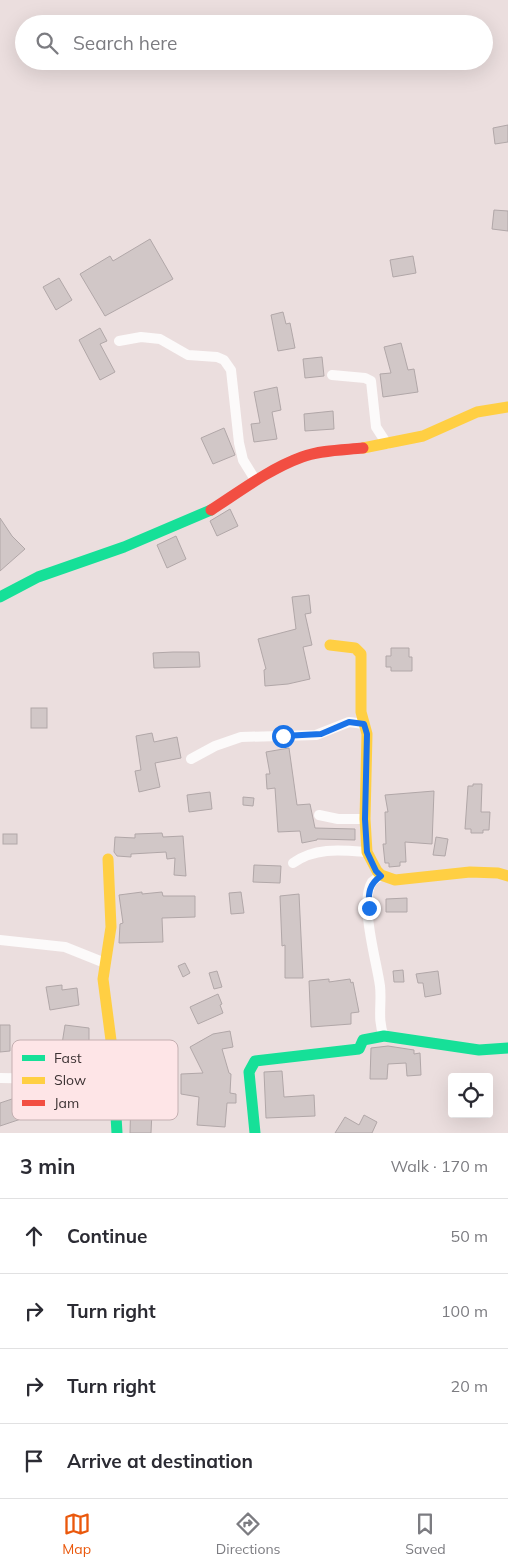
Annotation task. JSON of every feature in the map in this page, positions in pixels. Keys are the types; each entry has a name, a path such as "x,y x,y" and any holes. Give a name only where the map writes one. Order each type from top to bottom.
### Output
{"street":[{"path":"119,341 151,337 167,342 188,355 217,357 228,364 231,370 243,460 256,481"},
{"path":"332,375 365,378 371,381 376,427 387,444"},
{"path":"0,597 38,577 124,547 186,519 208,512 284,465 320,452 387,444 423,436 477,412 508,407"},
{"path":"330,645 355,648 361,654 361,712 367,734 365,819 367,852 376,871 381,876 395,880 484,872 502,873 508,876"},
{"path":"191,759 215,746 241,737 316,735 349,722 364,724"},
{"path":"319,815 338,819 365,819"},
{"path":"293,863 302,856 321,851 367,852"},
{"path":"108,859 111,928 104,962 103,978 110,1040"},
{"path":"381,876 372,882 368,894 371,944 380,987 380,1025 384,1036"},
{"path":"0,940 65,947 104,962"},
{"path":"255,1133 249,1072 255,1061 359,1049 363,1040 384,1036 469,1049 508,1048"},
{"path":"116,1120 116,1133"}],"building":[{"path":"508,125 508,142 495,144 493,128"},
{"path":"494,210 508,211 508,231 492,229"},
{"path":"150,239 173,279 105,316 80,274 110,256 113,261"},
{"path":"413,256 416,273 393,277 390,260"},
{"path":"59,278 72,300 56,310 43,287"},
{"path":"283,312 286,324 290,323 295,348 278,351 271,315"},
{"path":"100,328 107,341 100,344 115,372 100,380 79,340"},
{"path":"401,343 408,370 414,369 418,392 383,397 380,374 391,373 384,347"},
{"path":"322,357 324,376 305,378 303,359"},
{"path":"277,387 281,410 272,412 277,439 254,442 251,424 260,423 254,392"},
{"path":"333,411 334,429 305,431 304,414"},
{"path":"224,428 235,455 213,464 201,438"},
{"path":"230,509 238,526 217,536 210,521"},
{"path":"0,518 12,536 25,549 0,571"},
{"path":"176,536 186,559 167,568 157,545"},
{"path":"309,595 311,613 305,614 312,645 303,647 310,679 288,684 265,686 264,670 266,669 258,639 296,629 292,597"},
{"path":"391,648 409,648 409,657 412,657 412,671 391,671 391,667 386,667 386,656 391,656"},
{"path":"199,652 200,667 154,668 153,653"},
{"path":"31,708 47,708 47,728 31,728"},
{"path":"152,733 154,742 177,737 181,758 155,763 160,787 139,792 135,771 141,770 136,736"},
{"path":"289,748 297,805 310,804 315,828 355,829 355,840 317,839 302,843 300,831 278,832 275,788 267,789 266,774 270,774 266,752"},
{"path":"473,784 482,784 481,812 490,812 489,830 483,830 483,833 471,833 471,829 465,829 468,786 473,786"},
{"path":"434,791 432,844 405,842 406,862 400,862 400,866 389,867 389,863 385,863 383,844 386,844 385,812 388,812 385,795"},
{"path":"210,792 212,809 189,812 187,795"},
{"path":"243,797 254,798 253,806 243,805"},
{"path":"162,833 163,837 183,836 186,876 174,875 175,858 167,859 166,852 131,854 131,857 117,856 114,852 115,837 135,838 135,834"},
{"path":"3,834 17,834 17,844 3,844"},
{"path":"436,837 448,839 445,856 433,855"},
{"path":"254,865 281,866 280,883 253,882"},
{"path":"142,892 142,894 162,892 163,896 195,896 195,917 162,918 163,942 119,943 120,924 123,923 119,895"},
{"path":"241,892 244,913 231,914 229,893"},
{"path":"299,894 303,978 285,978 285,945 282,946 280,896"},
{"path":"407,898 407,912 386,912 386,899"},
{"path":"185,963 190,973 183,977 178,966"},
{"path":"403,970 404,982 394,982 393,971"},
{"path":"217,971 222,987 214,989 209,973"},
{"path":"438,971 441,994 425,997 423,983 418,983 416,974"},
{"path":"329,979 329,982 350,979 351,983 353,982 359,1012 351,1013 351,1024 311,1027 309,981"},
{"path":"62,985 62,990 77,988 79,1005 50,1010 46,987"},
{"path":"218,994 223,1013 198,1024 190,1007"},
{"path":"0,1025 10,1025 10,1051 0,1052"},
{"path":"65,1025 89,1028 89,1040 63,1040"},
{"path":"230,1031 233,1047 222,1049 229,1073 231,1074 230,1093 236,1094 236,1103 227,1103 225,1127 197,1125 199,1097 181,1094 181,1074 203,1073 190,1047 213,1034"},
{"path":"388,1046 414,1050 414,1054 420,1053 421,1075 407,1076 406,1063 388,1064 387,1079 370,1079 371,1048"},
{"path":"282,1071 284,1097 314,1095 315,1116 266,1118 264,1072"},
{"path":"12,1099 12,1120 18,1120 0,1126 0,1103"},
{"path":"364,1115 377,1122 372,1133 335,1133 345,1117 359,1125"},
{"path":"130,1120 152,1120 151,1133 130,1133"}],"traffic: fast":[{"path":"0,597 38,577 124,547 211,510"},
{"path":"255,1133 249,1072 255,1061 359,1049 363,1040 384,1036 479,1050 508,1048"},
{"path":"116,1120 117,1133"}],"traffic: slow":[{"path":"363,448 423,436 477,412 508,407"},
{"path":"330,645 355,648 361,654 361,712 367,734 365,819 367,852 377,871 381,875 395,880 470,872 498,873 508,876"},
{"path":"108,859 111,927 103,979 111,1040"}],"traffic: jam":[{"path":"211,510 255,481 302,457 317,453 363,448"}],"route":[{"path":"283,736 321,734 349,722 364,724 367,734 365,819 367,852 376,871 381,876 372,882 368,894 369,908"}]}
